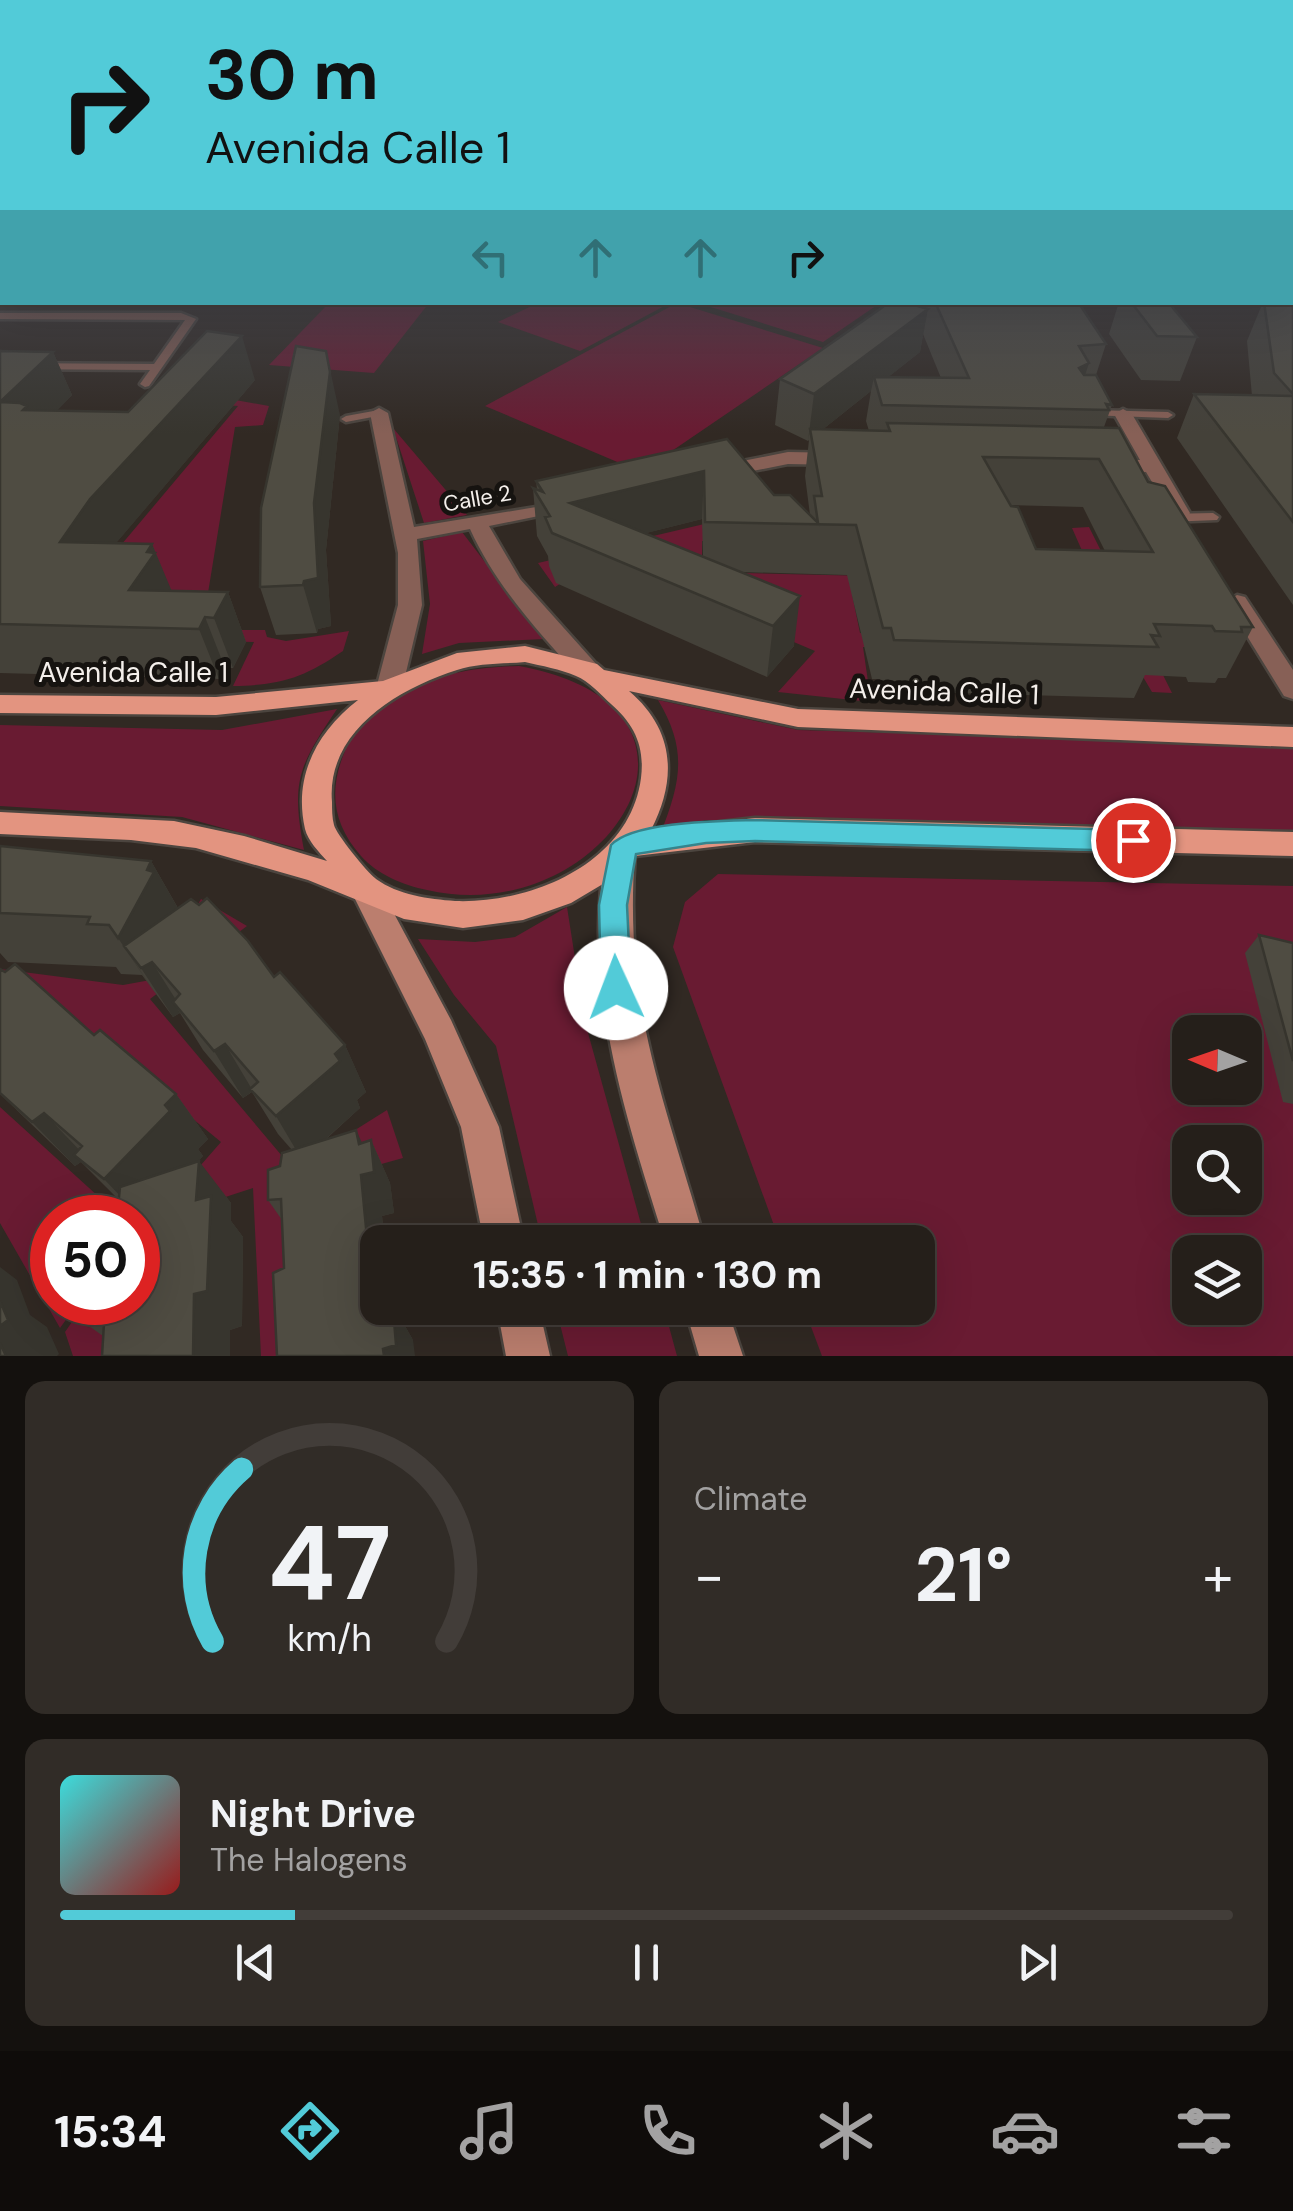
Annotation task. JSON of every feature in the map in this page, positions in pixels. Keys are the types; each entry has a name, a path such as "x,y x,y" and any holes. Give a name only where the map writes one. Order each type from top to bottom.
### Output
{"main road":[{"path":"0,823 175,832 364,888 403,906 446,914 492,913 537,904 578,886 624,849 651,806 658,766 650,730 629,699 592,674 552,659 484,656 429,667 387,687 353,714 329,744 315,778 314,813 326,848 364,888 439,1031 480,1126 500,1225"},
{"name":"Avenida Calle 1","path":"592,674 798,718 1293,737"},
{"name":"Avenida Calle 1","path":"0,704 216,706 387,687"},
{"path":"624,849 706,832 755,830 1293,844"},
{"path":"624,849 613,905 616,988 651,1136 680,1225"},
{"path":"522,1325 528,1356"},
{"path":"711,1325 721,1356"}],"street":[{"path":"379,413 406,535 410,605 387,687"},
{"path":"1122,414 1188,525"},
{"path":"703,475 788,458 858,460"},
{"path":"1092,465 1151,466"},
{"name":"Calle 2","path":"406,535 592,500"},
{"path":"478,524 489,552 508,578 592,674"},
{"path":"1223,580 1293,690"}],"lane":[{"path":"81,314 88,307"},
{"path":"0,316 81,314 191,319 145,384"},
{"path":"0,366 157,368"},
{"path":"346,419 379,413"},
{"path":"1074,413 1168,415"},
{"path":"1156,518 1188,525 1213,517"}],"shaded area":[{"path":"325,307 426,307 374,373 269,365"},
{"path":"529,307 662,307 580,351 498,322"},
{"path":"669,307 691,307 823,348 641,472 485,406"},
{"path":"712,307 874,307 823,342"},
{"path":"169,388 269,406 263,425 235,427 202,630 265,630 267,637 286,641 349,631 343,651 316,668 279,682 233,686 254,642 0,636 15,590 100,570 238,406 187,402 111,446"},
{"path":"393,428 467,515 424,523"},
{"path":"772,508 778,540 702,541 702,572 1036,580 852,594 860,633 1121,639 1072,528 1089,527 1172,693 1152,692 1130,655 863,647 871,702 778,692 815,651 599,559 555,587 538,563"},
{"path":"462,532 544,639 459,643 422,654 430,604 423,541"},
{"path":"519,666 589,689 627,724 638,766 626,809 595,848 549,878 491,894 427,890 375,869 344,832 336,806 336,780 345,751 358,728 395,695 418,684 469,670"},
{"path":"658,700 798,730 1293,745 1293,832 705,820 660,835 673,799 678,766 674,735"},
{"path":"337,709 301,775 298,807 304,850 182,817 0,806 0,725 222,730"},
{"path":"718,874 1293,886 1293,1356 822,1356 810,1325 935,1325 935,1225 774,1225 673,947 685,902"},
{"path":"201,899 247,926 150,999 293,1169 387,1110 403,1158 288,1190 296,1356 261,1356 253,1188 160,1218 160,1212 221,1142 47,999 0,969 123,985 156,979"},
{"path":"567,907 585,1022 641,1225 538,1225 496,1046 454,995 418,939 475,942 515,937"},
{"path":"0,1107 97,1195 30,1195 30,1276 0,1223"},
{"path":"70,1325 133,1325 131,1356 73,1356 65,1332"},
{"path":"560,1325 669,1325 677,1356 568,1356"}],"building":[{"path":"882,307 928,309 814,394 780,379"},
{"path":"937,307 1082,307 1106,344 1079,346 1089,363 1079,368 1084,375 1096,375 1112,405 1106,404 1109,410 882,405 874,377 969,378"},
{"path":"1135,307 1172,307 1197,337 1157,336"},
{"path":"1265,307 1293,307 1293,394 1274,373"},
{"path":"207,331 242,336 90,499 60,542 152,544 147,552 155,553 129,590 228,592 214,618 205,617 199,629 0,624 0,402 27,406 23,410 128,412"},
{"path":"296,346 326,351 330,372 314,503 318,578 304,581 303,585 260,587 261,508"},
{"path":"0,351 53,352 0,402"},
{"path":"1194,394 1293,396 1293,522"},
{"path":"887,423 1119,428 1148,482 1165,486 1253,627 1241,627 1242,632 1215,631 1212,626 1154,624 1160,636 1151,635 1158,647 894,640 891,628 883,628 856,525 705,522 704,471 570,503 800,596 773,626 552,533 545,517 550,516 533,488 543,492 536,481 727,439 774,495 790,495 818,523 814,496 822,496 810,429 890,431","holes":["983,457 1099,459 1153,552 1036,549 1018,507 1011,506"]},
{"path":"0,846 151,861 147,870 154,872 118,938 109,925 87,924 90,917 0,913"},
{"path":"207,898 248,941 274,977 280,972 345,1045 335,1054 340,1061 276,1116 250,1089 258,1082 225,1044 214,1051 173,1002 180,994 152,962 141,968 124,946 191,899 199,905"},
{"path":"1259,935 1293,943 1293,1061"},
{"path":"15,964 94,1035 100,1030 176,1094 165,1105 170,1111 104,1179 74,1155 82,1146 44,1113 32,1122 0,1093 0,969 5,972"},
{"path":"356,1130 359,1144 371,1140 374,1172 361,1175 366,1225 360,1225 360,1325 394,1325 396,1345 383,1349 384,1356 277,1356 273,1273 284,1268 281,1199 268,1200 268,1170 280,1166 282,1153"},
{"path":"199,1161 196,1200 211,1196 207,1291 194,1294 193,1356 102,1356 104,1325 160,1325 160,1195 119,1195 120,1187"},
{"path":"0,1301 8,1320 0,1326"}],"route":[{"path":"616,988 613,905 620,853 628,845 706,832 755,830 1133,840"}]}
